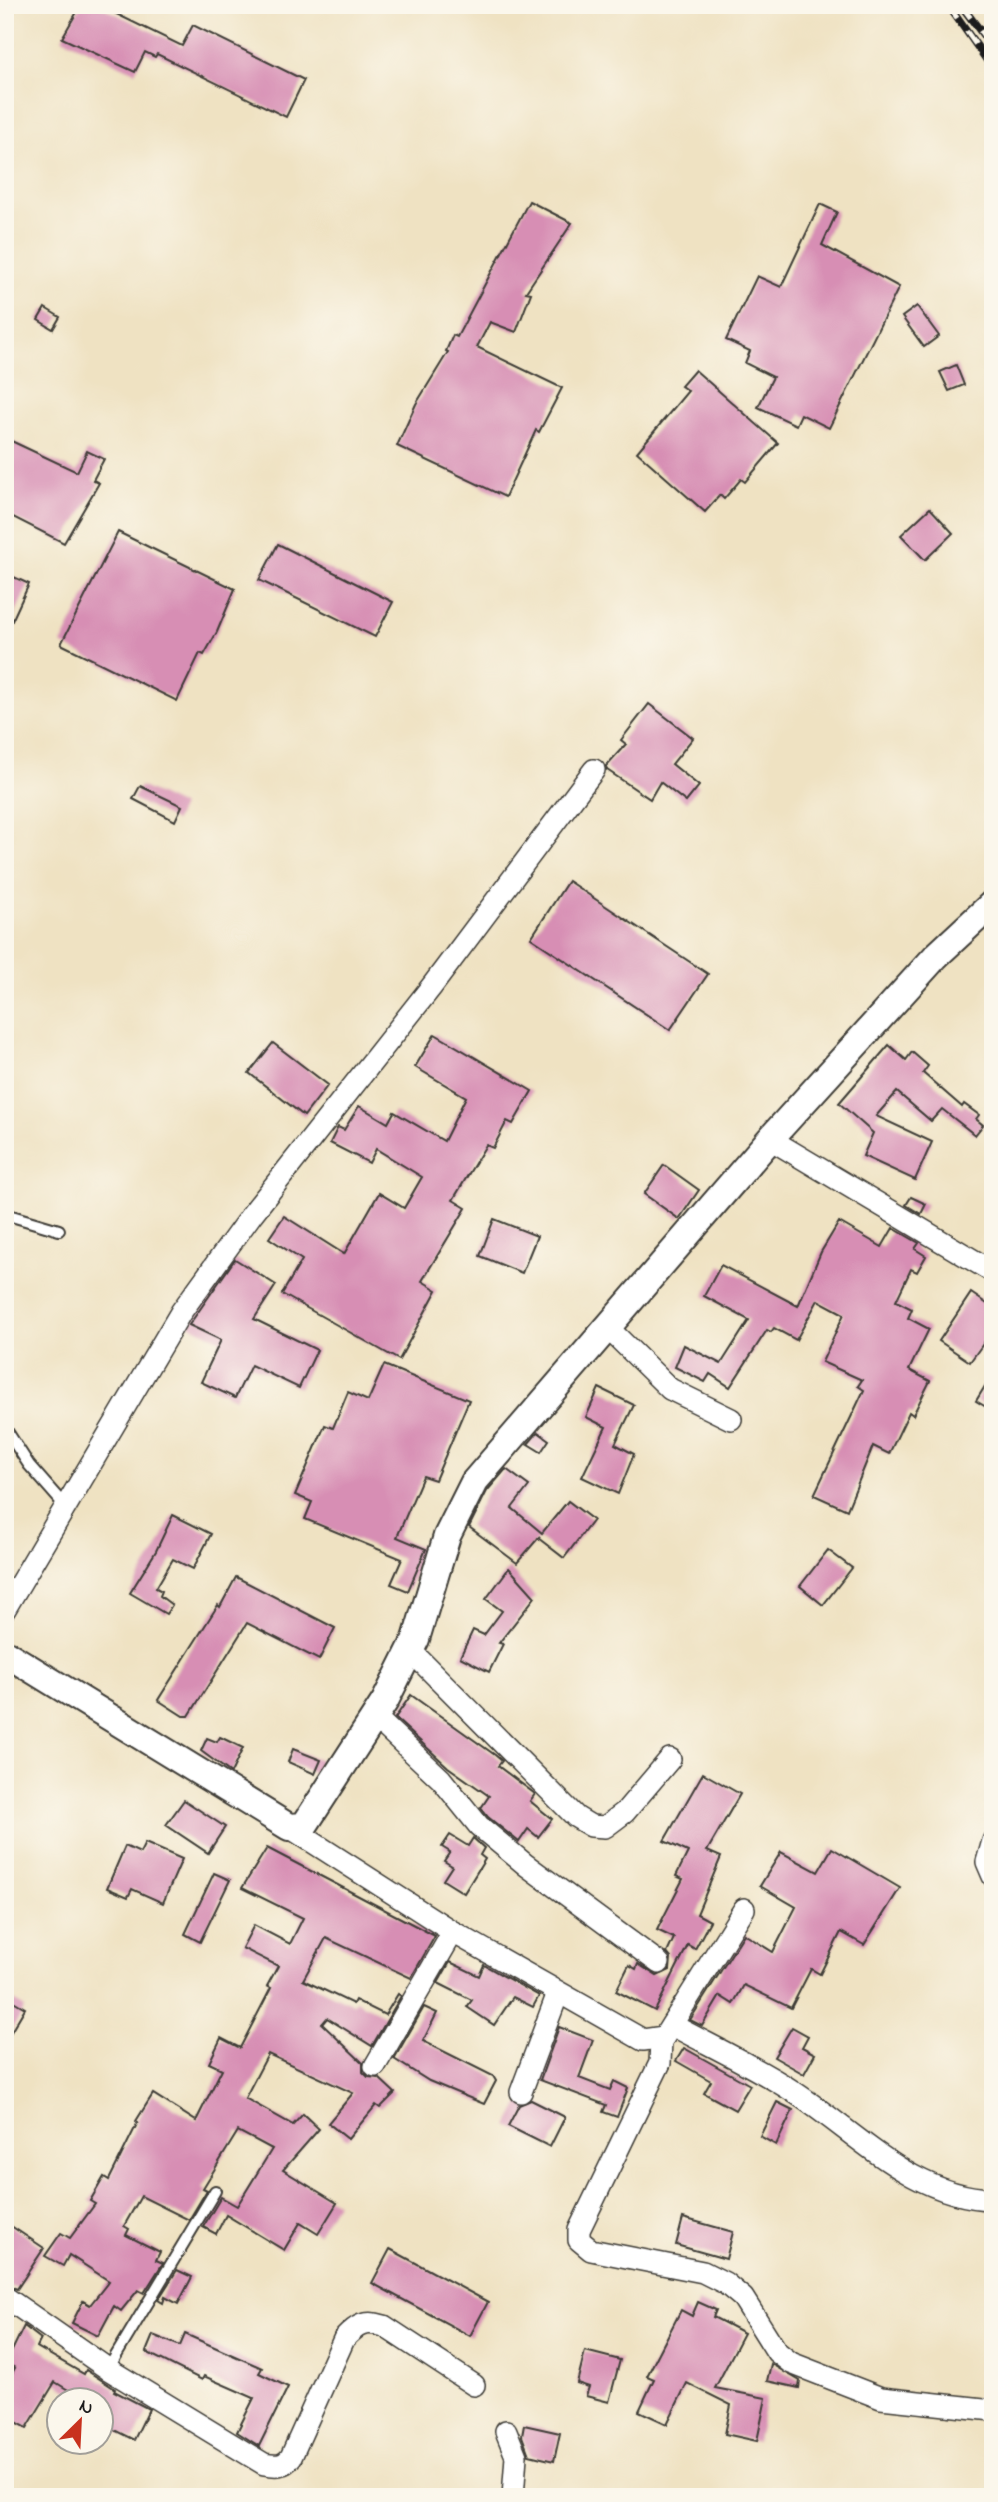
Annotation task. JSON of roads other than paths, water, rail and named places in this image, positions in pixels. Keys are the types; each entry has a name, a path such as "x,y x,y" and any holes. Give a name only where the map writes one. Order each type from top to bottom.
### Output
{"street":[{"path":"5,1609 181,1312 252,1214 432,986 594,770"},
{"path":"289,1827 304,1825 375,1717 410,1650 447,1536 474,1482 770,1139 936,956 993,903"},
{"path":"770,1139 993,1272"},
{"path":"608,1328 670,1389 732,1419"},
{"path":"410,1650 576,1817 591,1826 605,1827 625,1812 670,1759"},
{"path":"5,1653 289,1827 453,1932 643,2040 667,2032 781,2083 909,2175 946,2191 993,2199"},
{"path":"375,1717 441,1779 479,1826 526,1866 659,1962"},
{"path":"993,1841 988,1862 993,1876"},
{"path":"744,1909 667,2032 662,2058 579,2230 579,2240 591,2249 703,2272 725,2283 743,2298 777,2352 791,2363 881,2398 993,2410"},
{"path":"375,2066 453,1932"},
{"path":"522,2092 558,1993"},
{"path":"5,2297 108,2369 264,2464 278,2466 287,2463 344,2339 358,2325 370,2322 384,2326 474,2385"},
{"path":"506,2431 516,2456 513,2497"}],"lane":[{"path":"5,1214 60,1230"},
{"path":"5,1428 29,1465 65,1506"},
{"path":"108,2369 215,2191"}],"railway":[{"path":"948,5 993,69"},
{"path":"961,5 993,48"}]}
